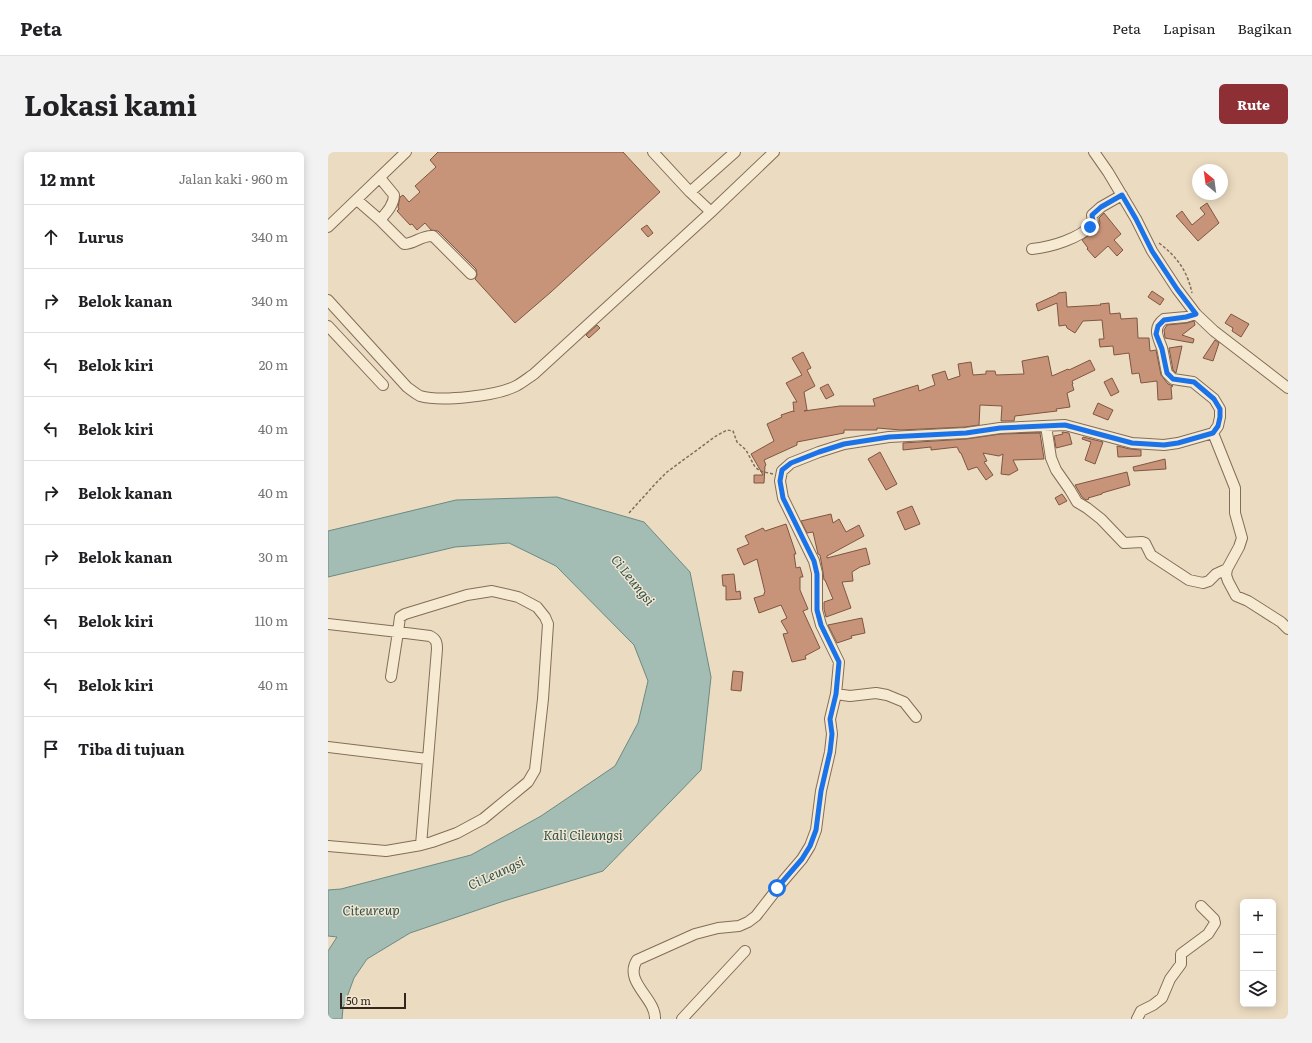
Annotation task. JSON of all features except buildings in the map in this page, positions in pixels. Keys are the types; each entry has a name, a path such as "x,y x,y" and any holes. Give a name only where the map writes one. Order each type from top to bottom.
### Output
{"street":[{"path":"328,228 406,152"},
{"path":"653,152 711,212"},
{"path":"690,192 735,152"},
{"path":"1094,152 1122,195 1152,251 1177,289 1196,314 1214,331 1288,388"},
{"path":"328,300 407,387 419,395 432,398 493,394 516,386 534,374 711,212 768,154"},
{"path":"380,178 394,194 394,200 391,206 380,220"},
{"path":"1032,249 1058,244 1084,231 1092,224 1092,215 1096,211 1122,195"},
{"path":"357,200 404,244 409,244 425,236 433,236 471,274"},
{"path":"655,1019 656,1016 652,1007 633,972 638,960 695,934 718,928 739,926 748,922 756,916 802,859 810,846 816,830 821,791 830,752 832,734 830,719 836,694 839,662 821,625 817,610 818,583 816,567 806,542 793,520 783,498 780,486 780,476 782,470 791,463 844,444 889,437 966,433 1000,428 1065,425 1132,443 1164,445 1178,443 1213,433 1218,426 1220,409 1214,399 1194,382 1173,379 1169,376 1162,349 1156,334 1158,326 1164,320 1196,314"},
{"path":"328,326 383,385"},
{"path":"1046,426 1051,458 1056,470 1077,502 1101,518 1124,543 1145,543 1151,555 1189,580 1203,583 1208,581 1216,574 1227,569"},
{"path":"1213,433 1235,488 1235,513 1242,538 1239,548 1227,569 1226,575 1236,596 1248,601 1281,622 1288,629"},
{"path":"328,846 386,851 421,845 457,833 483,819 528,782 535,770 543,699 548,624 537,607 518,597 492,591 466,595 405,614 400,617 391,677"},
{"path":"328,624 430,636 434,638 437,643 421,845"},
{"path":"836,694 850,696 876,693 887,694 904,702 916,717"},
{"path":"328,747 427,759"},
{"path":"1137,1019 1141,1011 1153,1005 1162,998 1170,979 1181,964 1181,954 1208,934 1215,923 1214,919 1201,906"},
{"path":"682,1019 745,951"}],"path":[{"path":"1156,240 1179,262 1187,275 1191,286"},
{"path":"629,513 656,482 667,472 716,436 727,430 733,432 737,442 746,450 755,467 760,471 780,476"}],"water":[{"path":"557,497 644,522 690,572 711,677 701,770 603,871 504,901 410,933 367,959 354,978 343,1008 342,1019 328,1019 328,951 337,937 328,936 328,890 341,889 471,855 541,816 615,766 638,723 648,681 634,645 556,566 509,543 455,547 328,577 328,531 456,500"}],"route":[{"path":"777,888 802,859 810,846 816,830 821,791 830,752 832,734 830,719 836,694 839,662 821,625 817,610 818,583 814,561 806,542 793,520 783,498 780,486 780,476 782,470 791,463 844,444 889,437 966,433 1000,428 1065,425 1132,443 1164,445 1178,443 1213,433 1218,426 1220,409 1214,399 1194,382 1173,379 1167,373 1162,349 1156,334 1158,326 1161,321 1169,318 1186,317 1196,314 1177,289 1152,251 1122,195 1096,211 1092,215 1093,222 1090,227"}],"water label":[{"name":"Ci Leungsi","path":"633,580"},
{"name":"Kali Cileungsi","path":"583,835"},
{"name":"Ci Leungsi","path":"496,873"},
{"name":"Citeureup","path":"371,910"}]}
